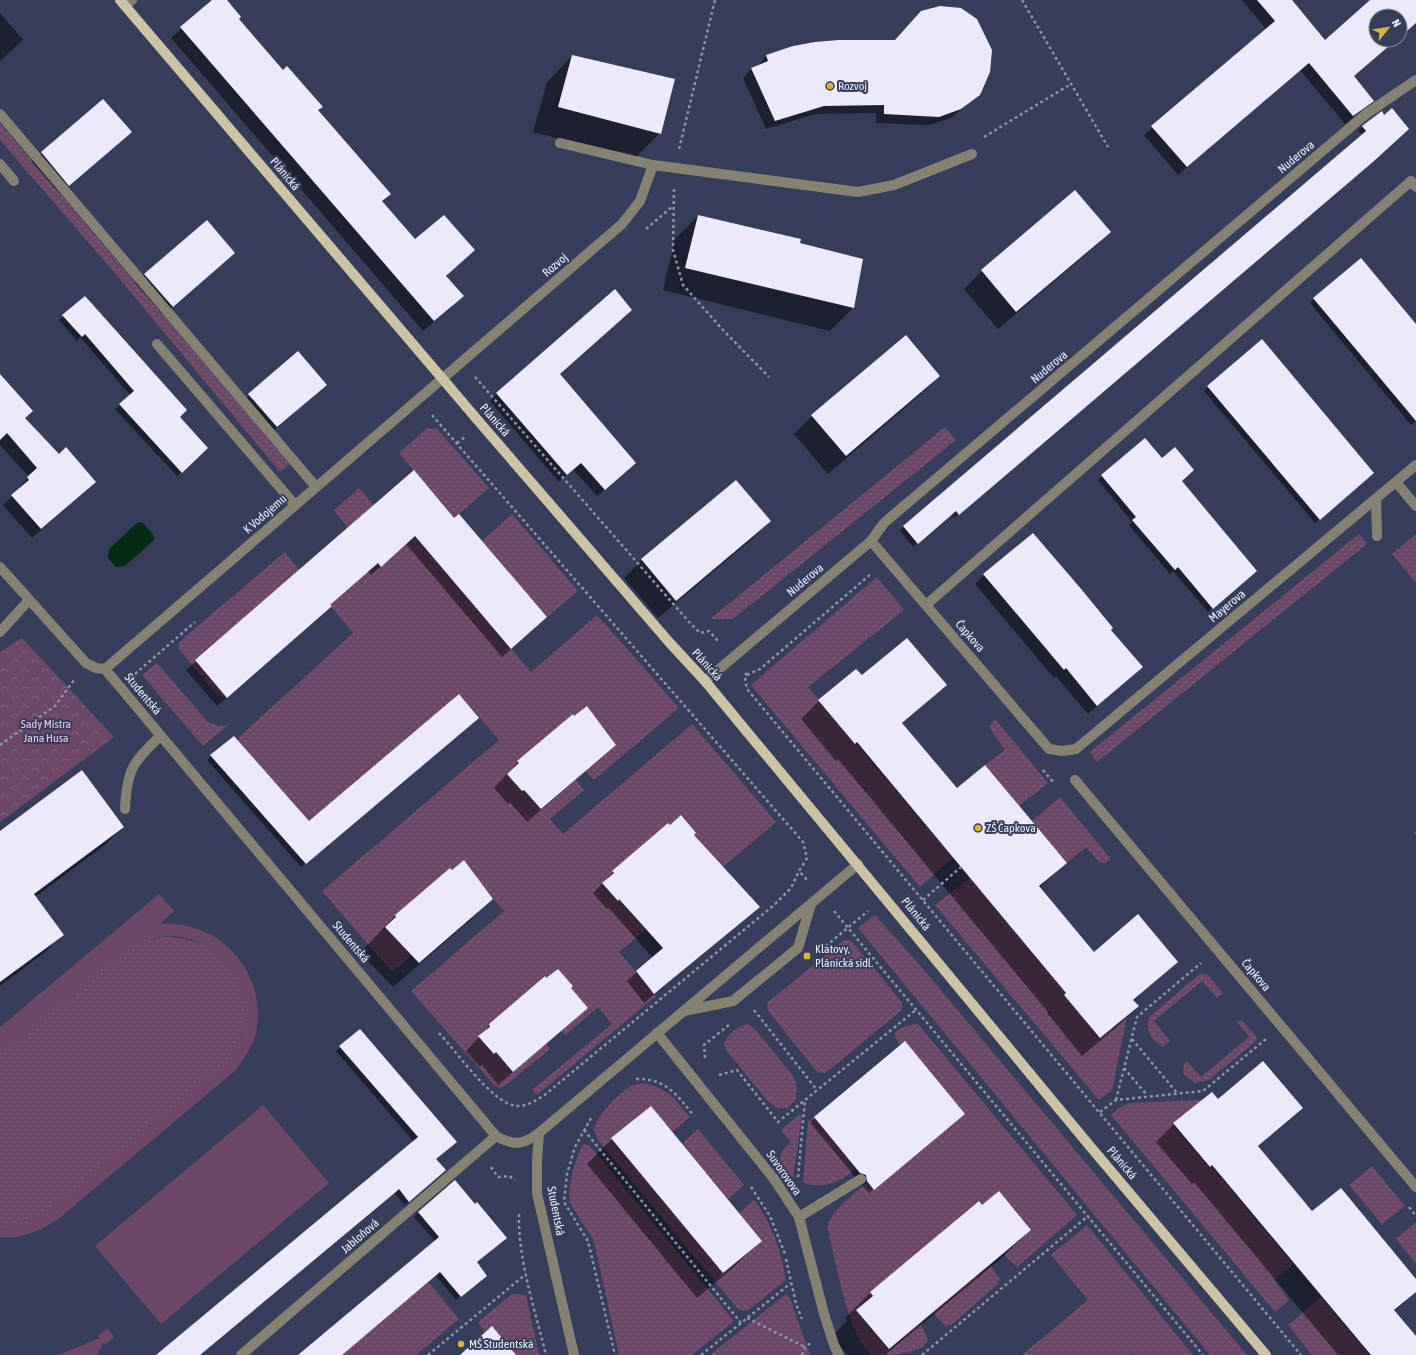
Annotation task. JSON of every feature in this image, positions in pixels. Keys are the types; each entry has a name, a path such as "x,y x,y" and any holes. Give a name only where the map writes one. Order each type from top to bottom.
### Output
{"main road":[{"name":"Plánická","path":"126,2 443,379 669,642 705,681 886,897 1084,1139 1266,1355"}],"street":[{"name":"Nuderova","path":"705,681 872,541 884,523 1353,125 1416,80"},
{"path":"0,114 316,487"},
{"path":"560,143 653,165 858,192 894,185 972,154"},
{"path":"0,164 14,181"},
{"name":"Rozvoj","path":"443,379 622,224 640,201 653,165"},
{"path":"926,605 1411,181 1416,187"},
{"path":"156,344 295,506"},
{"name":"K Vodojemu","path":"105,669 443,379"},
{"name":"Mayerova","path":"1049,749 1062,751 1076,749 1416,465"},
{"path":"1396,482 1416,506"},
{"path":"1376,498 1377,536"},
{"name":"Čapkova","path":"872,541 1049,749"},
{"path":"0,567 86,663 96,668 105,669"},
{"path":"0,632 29,600"},
{"name":"Studentská","path":"105,669 496,1136 507,1142 517,1144 529,1140 539,1133"},
{"path":"125,810 126,783 134,763 160,736"},
{"name":"Čapkova","path":"1075,780 1416,1187"},
{"path":"539,1133 858,864"},
{"path":"682,1012 733,1001 798,948 811,904"},
{"name":"Suvorovova","path":"657,1033 774,1179 798,1217 824,1314 834,1345 839,1355"},
{"name":"Studentská","path":"539,1133 537,1193 574,1355"},
{"name":"Jabloňová","path":"241,1355 496,1136"},
{"path":"798,1217 861,1179"}],"path":[{"path":"715,0 674,168 673,250 683,285 723,330 769,377"},
{"path":"1022,0 1108,147"},
{"path":"972,154 974,144 1071,84"},
{"path":"643,232 673,206"},
{"path":"481,372 475,377 500,408 700,634 709,631 747,675"},
{"path":"428,420 435,417"},
{"path":"876,570 760,669 747,675 745,680 747,689 1301,1355"},
{"path":"134,675 200,617"},
{"path":"0,745 55,706 86,663"},
{"path":"1042,768 1056,786"},
{"path":"923,900 961,867"},
{"path":"437,1029 493,1095 505,1102 517,1106 531,1103 547,1094 774,905 791,888 799,871"},
{"path":"818,952 907,880"},
{"path":"1116,1100 1137,1017 1204,961"},
{"path":"752,1006 817,1090"},
{"path":"716,1076 737,1070 778,1122 917,1009"},
{"path":"705,1064 704,1045 734,1021"},
{"path":"1100,1112 1116,1100 1203,1091 1268,1038 1263,1032"},
{"path":"1131,1039 1178,1093"},
{"path":"1124,1068 1147,1096"},
{"path":"634,1080 648,1079 667,1086 697,1120"},
{"path":"594,1114 575,1147 567,1174 564,1202 588,1240 615,1355"},
{"path":"584,1130 741,1323"},
{"path":"479,1150 498,1177 509,1176 514,1178 518,1185"},
{"path":"750,1184 770,1216 785,1254 796,1304 803,1323"},
{"path":"1406,1203 1416,1216"},
{"path":"519,1207 519,1228 526,1274 546,1355"},
{"path":"922,1355 1088,1216"},
{"path":"428,1355 526,1274"},
{"path":"701,1355 791,1283"},
{"path":"747,1318 805,1347"},
{"path":"808,1336 814,1349"},
{"path":"802,1355 805,1347 811,1343"}],"green space":[{"path":"0,123 290,464 280,472 113,271 0,140"},
{"path":"945,427 956,440 733,619 710,619"},
{"path":"427,428 437,429 489,488 454,518 399,453"},
{"path":"359,488 374,505 348,528 334,510"},
{"path":"512,514 578,591 547,617 482,541"},
{"path":"1359,534 1367,544 1097,762 1090,752"},
{"path":"1416,534 1416,583 1392,554"},
{"path":"415,536 531,672 597,615 679,708 594,780 585,771 616,745 587,706 574,716 573,714 517,761 519,763 507,774 541,809 576,780 584,790 550,819 563,834 692,724 776,822 690,895 711,854 694,835 696,833 681,815 670,825 668,823 612,871 614,873 602,883 617,901 619,899 663,915 619,952 656,996 538,1094 534,1093 533,1089 612,1024 598,1007 566,1035 561,1031 588,1008 571,988 573,986 557,969 546,978 544,976 489,1024 490,1027 479,1036 494,1054 496,1052 513,1072 546,1043 550,1049 510,1082 500,1088 495,1086 411,991 504,911 477,880 478,878 464,860 452,870 450,868 395,915 396,917 385,927 412,955 392,972 322,891 499,740 459,694 308,822 237,739 353,633 329,604 378,563 381,567"},
{"path":"285,552 299,570 195,660 227,698 217,695 178,648 179,642"},
{"path":"877,577 904,610 808,687 953,858 920,887 751,685"},
{"name":"Sady Mistra Jana Husa","path":"22,638 114,737 0,822 0,652"},
{"path":"157,663 208,722 218,726 228,725 203,746 142,675"},
{"path":"995,719 1048,783 1019,806 985,765 1005,750 992,732 990,726"},
{"path":"1060,797 1111,859 1105,863 1099,862 1086,847 1067,863 1032,821"},
{"path":"970,878 1066,993 1064,995 1100,1038 1127,1016 1112,1090 1099,1100 935,905"},
{"path":"159,894 174,911 160,924 182,925 202,930 219,940 235,954 246,970 254,989 258,1010 256,1032 253,1042 236,1070 57,1220 37,1231 23,1236 8,1238 0,1237 0,1224 20,1223 49,1209 226,1061 238,1041 243,1028 244,1010 241,993 234,977 224,962 211,950 196,942 179,937 161,937 149,940 130,949 0,1057 0,1027"},
{"path":"875,915 918,963 1247,1355 1210,1355 858,928"},
{"path":"163,937 180,938 208,947 219,955 228,965 235,976 243,1002 243,1028 236,1045 226,1061 49,1209 20,1223 0,1224 0,1057 130,949 145,941"},
{"path":"844,940 850,940 854,944 902,1003 902,1010 828,1071 825,1073 817,1072 769,1012 767,1008 768,1002"},
{"path":"1201,973 1208,975 1223,993 1217,998 1202,981 1154,1021 1170,1041 1163,1047 1150,1035 1148,1027 1149,1017"},
{"path":"1242,1020 1257,1037 1255,1042 1209,1080 1195,1083 1183,1074 1184,1064 1187,1061 1201,1077 1249,1037 1237,1022"},
{"path":"748,1024 754,1028 794,1077 797,1086 796,1099 788,1108 776,1108 766,1099 726,1050 724,1043 733,1031"},
{"path":"918,1024 1077,1215 1017,1267 1003,1254 1031,1230 999,1192 982,1205 978,1201 941,1233 944,1237 911,1264 908,1260 870,1292 873,1296 856,1310 888,1349 920,1323 928,1339 925,1344 913,1351 904,1353 871,1355 862,1344 848,1312 827,1226 830,1219 839,1207 868,1182 874,1189 965,1114 905,1042 901,1045 895,1038 895,1032 898,1030 906,1026"},
{"path":"645,1083 666,1092 690,1117 672,1132 651,1106 612,1138 723,1273 762,1241 739,1213 754,1200 771,1228 786,1280 747,1311 738,1309 598,1140 594,1130 595,1125 609,1105 628,1088 633,1085"},
{"path":"1202,1100 1173,1125 1209,1168 1211,1166 1293,1264 1274,1280 1289,1300 1275,1312 1111,1115 1120,1107 1130,1103"},
{"path":"263,1105 329,1183 161,1324 95,1246"},
{"path":"800,1114 802,1116 793,1178 781,1166 780,1158 782,1152 791,1142 781,1130"},
{"path":"814,1117 856,1169 838,1181 824,1185 810,1185 803,1182 808,1122"},
{"path":"698,1129 744,1185 728,1199 682,1144"},
{"path":"584,1144 589,1145 734,1321 692,1355 619,1355 594,1241 570,1203 569,1197 572,1173"},
{"path":"1372,1166 1405,1206 1382,1224 1349,1185"},
{"path":"1416,1222 1416,1264 1396,1239"},
{"path":"1087,1225 1193,1355 1134,1355 1132,1353 1129,1355 1022,1355 1088,1300 1051,1255"},
{"path":"990,1265 1000,1279 997,1285 951,1325 945,1326 932,1312"},
{"path":"428,1282 459,1319 416,1355 340,1355"},
{"path":"512,1294 526,1295 539,1355 516,1355 485,1333 478,1322"},
{"path":"786,1294 790,1298 810,1355 710,1355"},
{"path":"1321,1297 1369,1355 1312,1355 1288,1325"},
{"path":"107,1328 114,1337 106,1344 104,1342 97,1355 58,1355 100,1338 98,1336"}],"shaded area":[{"path":"138,522 143,523 153,534 154,540 125,566 116,567 108,558 109,549"}],"building":[{"path":"212,0 227,0 241,17 239,19 283,70 287,66 323,107 318,110 391,194 382,201 415,239 444,215 475,250 446,276 464,296 434,321 180,27"},
{"path":"1257,0 1292,0 1325,40 1370,0 1416,0 1416,23 1408,30 1408,8 1368,8 1368,48 1387,48 1354,76 1374,101 1353,116 1309,63 1187,167 1151,126 1275,21"},
{"path":"940,6 961,8 977,19 992,50 990,72 980,95 961,109 939,117 884,114 884,105 824,106 775,121 751,68 768,61 766,55 793,46 815,42 839,40 895,40 921,11"},
{"path":"572,55 675,79 661,134 558,107"},
{"path":"103,99 132,132 69,186 41,152"},
{"path":"1392,108 1409,129 1374,161 959,515 956,511 918,544 903,526 1366,131 1362,126 1382,111 1384,115"},
{"path":"1075,190 1111,232 1016,312 981,270"},
{"path":"698,215 801,239 800,243 863,259 854,308 685,268"},
{"path":"207,220 235,253 173,307 144,274"},
{"path":"1361,258 1416,324 1416,421 1313,298"},
{"path":"615,289 632,310 560,374 636,463 605,490 581,463 567,475 496,393"},
{"path":"85,296 187,410 180,417 208,448 182,473 119,404 134,391 85,334 82,337 62,315"},
{"path":"906,335 940,376 846,456 811,415"},
{"path":"1262,339 1374,473 1320,520 1207,386"},
{"path":"298,351 327,385 277,427 248,394"},
{"path":"0,374 33,411 25,418 59,454 66,447 96,482 41,529 11,495 29,480 27,477 37,468 7,433 0,440"},
{"path":"1145,438 1162,458 1175,447 1194,470 1182,481 1257,571 1213,609 1178,567 1175,570 1132,520 1136,517 1101,475"},
{"path":"414,470 454,518 459,514 547,617 511,649 415,536 381,567 378,563 330,605 332,606 227,698 195,660"},
{"path":"736,480 771,521 676,601 641,559"},
{"path":"1033,533 1082,590 1113,628 1111,630 1143,667 1097,706 1066,668 1064,670 983,574"},
{"path":"907,638 947,685 902,723 957,788 985,765 1067,863 1039,886 1094,952 1138,914 1178,962 1133,1000 1139,1006 1100,1038 1064,995 1066,993 857,742 855,744 818,700 856,669 862,675"},
{"path":"459,694 479,718 306,864 210,755 234,736 309,821"},
{"path":"587,706 616,745 541,809 507,774 519,763 517,761 573,714 574,716"},
{"path":"82,770 124,827 34,894 64,935 0,982 0,831"},
{"path":"681,815 696,833 694,835 760,907 654,994 636,971 663,948 619,899 618,901 602,883 614,873 612,871 668,823 670,825"},
{"path":"464,860 493,899 419,963 385,927 396,917 395,915 450,868 452,870"},
{"path":"558,969 573,986 571,988 588,1008 513,1072 496,1052 494,1054 478,1036 490,1027 489,1024 545,976 546,978"},
{"path":"360,1029 457,1142 436,1159 446,1170 409,1202 399,1189 200,1355 156,1355 418,1137 339,1046"},
{"path":"905,1041 965,1114 874,1190 867,1181 866,1175 860,1173 814,1117"},
{"path":"1263,1061 1303,1108 1258,1146 1312,1211 1341,1188 1416,1279 1416,1292 1394,1310 1416,1336 1416,1355 1371,1355 1212,1165 1210,1167 1173,1123 1212,1092 1218,1099"},
{"path":"651,1106 762,1241 723,1273 611,1138"},
{"path":"455,1180 475,1204 477,1202 507,1238 477,1262 487,1276 461,1297 440,1272 342,1355 298,1355 439,1237 418,1212"},
{"path":"999,1191 1031,1230 889,1349 856,1310 873,1296 870,1292 979,1201 982,1205"},
{"path":"492,1326 516,1355 460,1355"}],"place":[{"name":"Rozvoj","path":"830,86"},
{"name":"ZŠ Čapkova","path":"978,828"},
{"name":"Klatovy, Plánická sídl.","path":"807,956"},
{"name":"MŠ Studentská","path":"461,1344"}]}
